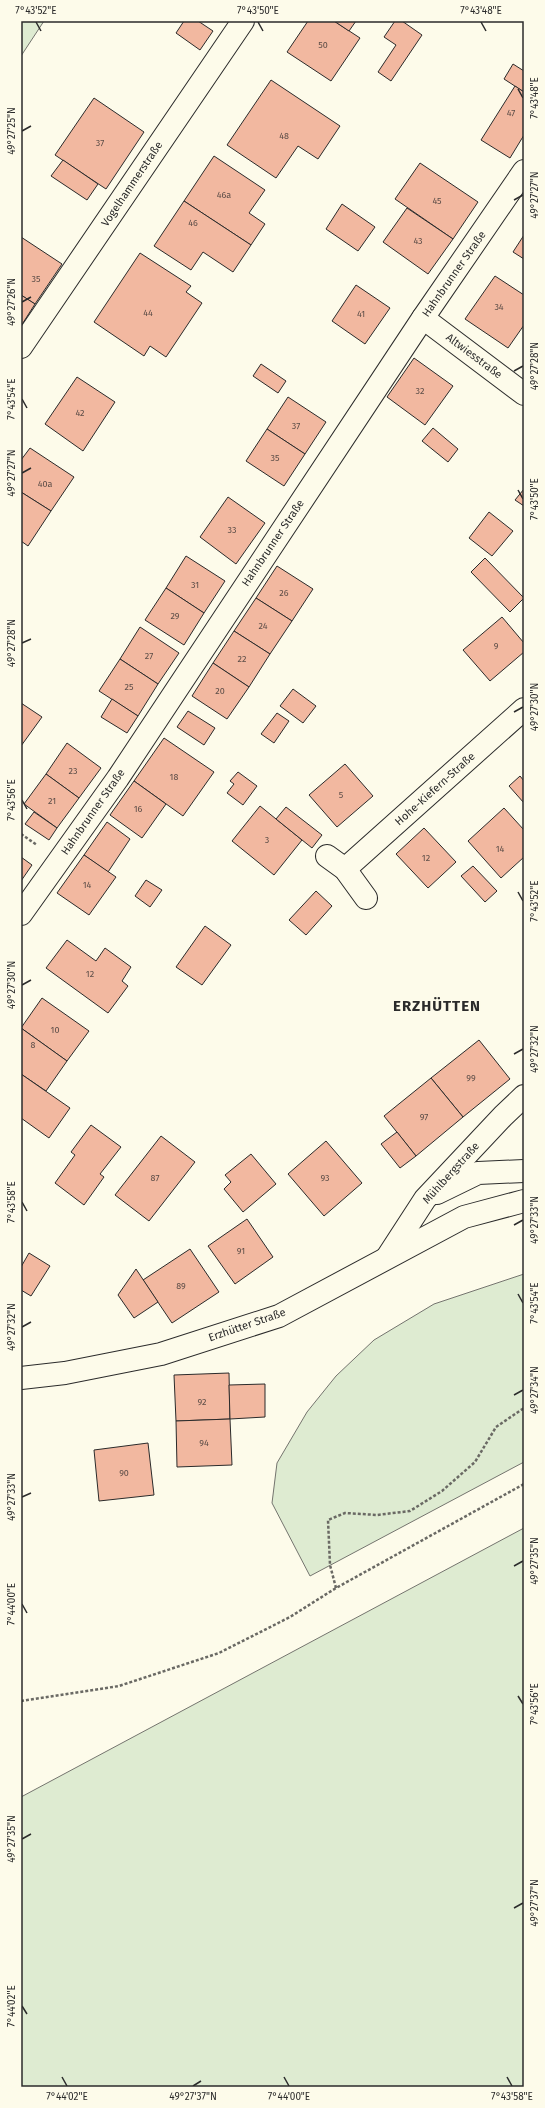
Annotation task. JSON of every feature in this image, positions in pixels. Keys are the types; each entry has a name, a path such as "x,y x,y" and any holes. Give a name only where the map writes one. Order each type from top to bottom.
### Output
{"street":[{"name":"Vogelhammerstraße","path":"21,347 243,21"},
{"name":"Hahnbrunner Straße","path":"21,914 118,778 423,318 524,171"},
{"name":"Altwiesstraße","path":"423,318 524,394"},
{"name":"Hohe-Kiefern-Straße","path":"345,869 524,709"},
{"path":"327,856 345,869 366,898"},
{"name":"Mühlbergstraße","path":"387,1257 425,1199 502,1116 524,1096"},
{"path":"425,1199 478,1173 524,1171"},
{"name":"Erzhütter Straße","path":"21,1378 65,1373 161,1354 279,1316 464,1217 524,1201"}],"path":[{"path":"21,834 38,846"},
{"path":"336,1588 330,1566 328,1520 345,1513 377,1515 410,1511 442,1492 475,1462 496,1427 524,1408"},
{"path":"21,1701 119,1686 219,1653 290,1617 336,1588 524,1484"}],"green space":[{"path":"21,21 44,21 21,56"},
{"path":"524,1274 524,1462 310,1576 272,1503 277,1463 307,1412 336,1376 374,1340 434,1304"},
{"path":"524,1528 524,2087 21,2087 21,1797"}],"building":[{"path":"184,21 198,21 213,31 200,50 176,33"},
{"path":"308,21 334,21 360,38 331,81 287,52"},
{"path":"334,21 356,21 349,31"},
{"path":"395,21 402,21 422,35 391,81 378,72 396,45 384,37"},
{"path":"513,64 524,71 524,92 504,79"},
{"path":"271,80 340,126 318,159 298,146 276,178 227,145"},
{"path":"515,86 524,92 524,135 510,158 481,140"},
{"path":"94,98 144,132 106,189 55,155"},
{"path":"214,156 265,190 249,213 265,224 251,245 184,201"},
{"path":"63,160 98,184 87,200 51,176"},
{"path":"420,163 478,202 453,239 395,199"},
{"path":"184,201 251,245 233,272 203,252 191,270 154,246"},
{"path":"342,204 375,227 358,251 326,229"},
{"path":"407,208 453,239 428,274 383,242"},
{"path":"524,235 524,259 513,252"},
{"path":"21,237 62,264 35,304 21,295"},
{"path":"140,253 191,286 186,292 202,303 166,357 150,346 144,356 94,322"},
{"path":"495,276 524,295 524,325 508,348 465,319"},
{"path":"356,285 390,308 365,344 332,321"},
{"path":"21,295 35,304 21,326"},
{"path":"414,358 453,386 425,425 387,397"},
{"path":"261,364 286,381 278,393 253,376"},
{"path":"77,377 115,402 83,451 45,424"},
{"path":"288,397 326,422 305,454 267,429"},
{"path":"433,428 458,449 448,462 422,441"},
{"path":"267,429 305,454 284,486 246,461"},
{"path":"30,448 74,477 51,511 21,492 21,460"},
{"path":"524,489 524,506 515,500"},
{"path":"21,492 51,511 28,546 21,541"},
{"path":"228,497 265,523 236,564 200,537"},
{"path":"489,512 513,531 492,556 469,538"},
{"path":"186,556 225,581 204,613 166,588"},
{"path":"485,558 524,598 510,612 471,572"},
{"path":"277,566 313,589 292,621 256,598"},
{"path":"166,588 204,613 184,645 145,620"},
{"path":"256,598 292,621 270,654 234,631"},
{"path":"502,617 524,643 524,652 490,681 463,650"},
{"path":"140,627 179,653 158,684 120,659"},
{"path":"234,631 270,654 249,687 213,663"},
{"path":"120,659 158,684 138,716 99,691"},
{"path":"213,663 249,687 227,719 192,696"},
{"path":"293,689 316,706 303,723 280,706"},
{"path":"112,699 138,716 127,733 101,717"},
{"path":"21,703 42,717 21,746"},
{"path":"188,711 215,728 204,745 177,727"},
{"path":"277,713 289,721 274,743 261,734"},
{"path":"164,738 214,772 183,816 134,781"},
{"path":"67,743 101,768 79,798 46,774"},
{"path":"345,764 373,796 337,827 309,795"},
{"path":"238,772 257,786 243,805 227,793 234,784 230,781"},
{"path":"46,774 79,798 57,828 24,804"},
{"path":"520,776 524,781 524,803 509,786"},
{"path":"134,781 166,804 142,838 110,815"},
{"path":"260,806 302,840 274,875 232,841"},
{"path":"286,807 322,835 312,848 276,819"},
{"path":"504,808 524,830 524,857 501,878 468,841"},
{"path":"34,812 57,828 49,840 25,824"},
{"path":"107,822 130,839 108,872 84,855"},
{"path":"424,828 456,862 428,888 396,854"},
{"path":"84,855 116,877 89,915 57,893"},
{"path":"21,857 32,865 21,881"},
{"path":"473,866 497,891 485,902 461,876"},
{"path":"146,880 162,890 150,907 135,896"},
{"path":"316,891 332,906 306,935 289,920"},
{"path":"205,926 231,945 202,985 176,967"},
{"path":"67,940 96,961 105,948 131,967 122,981 128,986 108,1013 46,968"},
{"path":"42,998 89,1031 67,1061 21,1028"},
{"path":"21,1028 67,1061 46,1091 21,1074"},
{"path":"479,1040 510,1079 463,1117 431,1078"},
{"path":"21,1074 70,1108 49,1138 21,1118"},
{"path":"431,1078 463,1117 416,1156 384,1116"},
{"path":"91,1125 121,1147 100,1174 104,1177 84,1205 55,1183 75,1155 71,1152"},
{"path":"397,1132 416,1156 400,1168 381,1144"},
{"path":"161,1136 195,1162 149,1221 115,1195"},
{"path":"326,1141 362,1183 324,1216 288,1174"},
{"path":"251,1154 276,1184 243,1212 224,1189 231,1182 225,1175"},
{"path":"247,1219 273,1257 235,1284 208,1246"},
{"path":"190,1249 219,1292 172,1323 143,1280"},
{"path":"29,1253 50,1266 31,1296 21,1290 21,1267"},
{"path":"136,1269 158,1302 134,1318 118,1295"},
{"path":"229,1373 230,1419 176,1421 174,1375"},
{"path":"265,1384 265,1417 230,1419 229,1385"},
{"path":"230,1419 232,1465 177,1467 176,1421"},
{"path":"148,1443 154,1495 99,1501 94,1450"}],"district":[{"name":"ERZHÜTTEN","path":"437,1006"}]}
